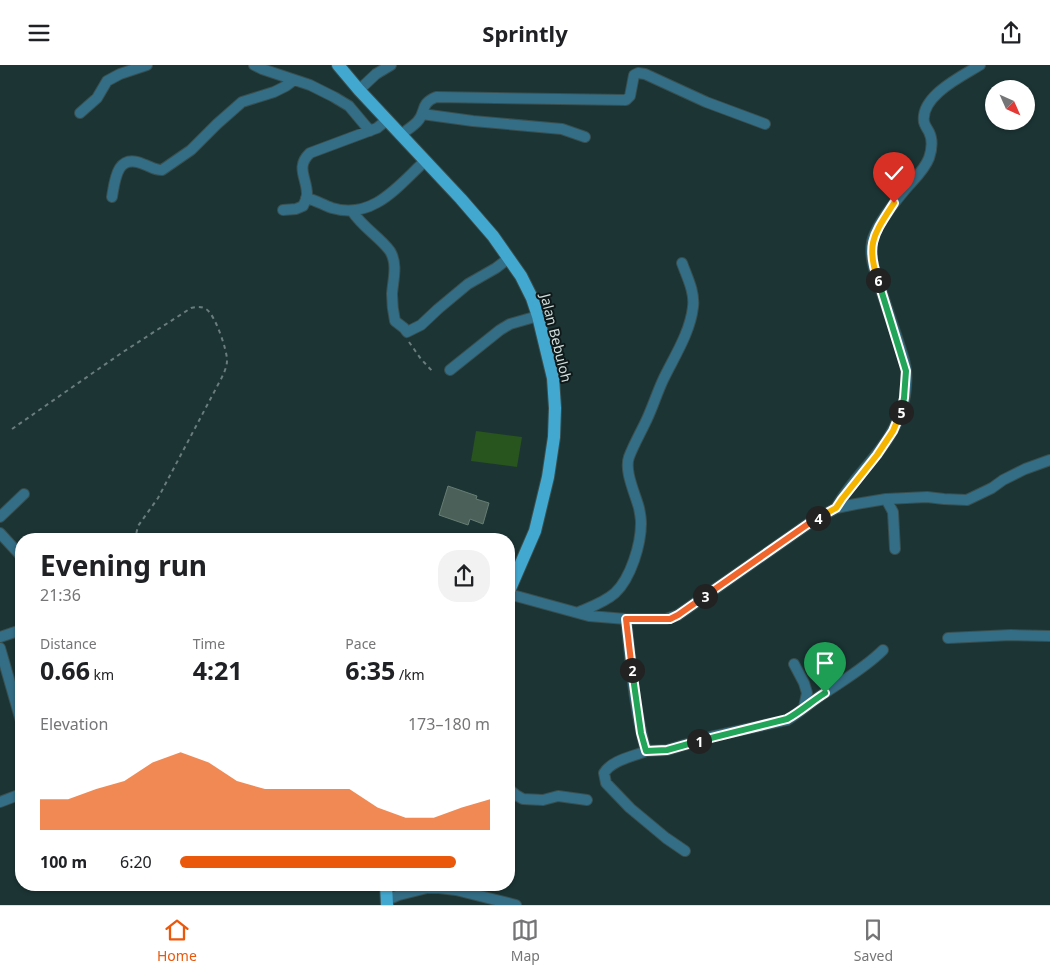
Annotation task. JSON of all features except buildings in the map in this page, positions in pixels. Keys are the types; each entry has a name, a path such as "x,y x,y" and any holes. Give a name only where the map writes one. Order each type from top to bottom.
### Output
{"main road":[{"name":"Jalan Bebuloh","path":"338,65 493,236 521,276 538,316 553,378 556,408 554,437 548,477 535,531 515,568"}],"street":[{"path":"80,113 97,98 107,81 120,74 147,65"},
{"path":"254,65 310,85 349,106 370,131"},
{"path":"359,90 376,74 391,65"},
{"path":"836,508 893,431 900,415 904,398 906,371 893,324 873,267 871,254 873,241 894,203 920,174 930,156 932,143 923,120 929,103 944,87 980,65"},
{"path":"400,135 416,123 422,115 427,101 436,97 626,101 630,96 634,75 641,73 706,102 765,124"},
{"path":"112,197 116,174 125,163 131,161 139,162 156,170 162,170 191,150 242,102 274,92 294,80"},
{"path":"422,115 562,129 585,137"},
{"path":"283,211 303,206 307,195 302,167 306,156 314,151 377,128 387,120"},
{"path":"306,198 332,208 352,211 375,205 425,161"},
{"path":"352,211 357,219 382,243 392,256 395,272 392,292 395,321 407,332 421,325 468,284 509,258"},
{"path":"579,613 614,594 628,576 638,547 642,521 629,475 628,459 688,327 693,306 692,289 682,263"},
{"path":"450,370 500,330 510,324 538,316"},
{"path":"515,594 589,616 626,619 666,619 678,615 808,524 836,508 886,499 928,497 967,500 1025,469 1050,460"},
{"path":"0,517 24,494"},
{"path":"886,499 893,512 895,549"},
{"path":"0,533 15,549"},
{"path":"626,619 634,694 646,751"},
{"path":"0,637 15,633"},
{"path":"948,638 1011,635 1050,636"},
{"path":"0,648 15,700"},
{"path":"686,851 666,838 630,809 606,783 604,773 609,767 617,761 646,751 667,750 714,736 787,719 873,660 883,650"},
{"path":"794,664 807,693 804,707"},
{"path":"515,794 523,799 542,800 558,796 587,800"},
{"path":"0,802 15,796"},
{"path":"387,903 399,895 415,891"},
{"path":"460,891 516,905"}],"path":[{"path":"12,429 123,352 191,308 207,309 214,318 226,353 226,368 158,498 138,526 136,533"},
{"path":"407,332 412,348 434,373"}],"green space":[{"path":"476,431 522,437 517,467 471,461"}],"route":[{"path":"825,693 787,719 764,726 714,736 667,750 646,751 634,694 626,619 670,619 678,615 808,524 836,508 893,431 900,415 904,398 906,371 890,315 873,267 871,254 873,241 878,229 894,203"}]}
